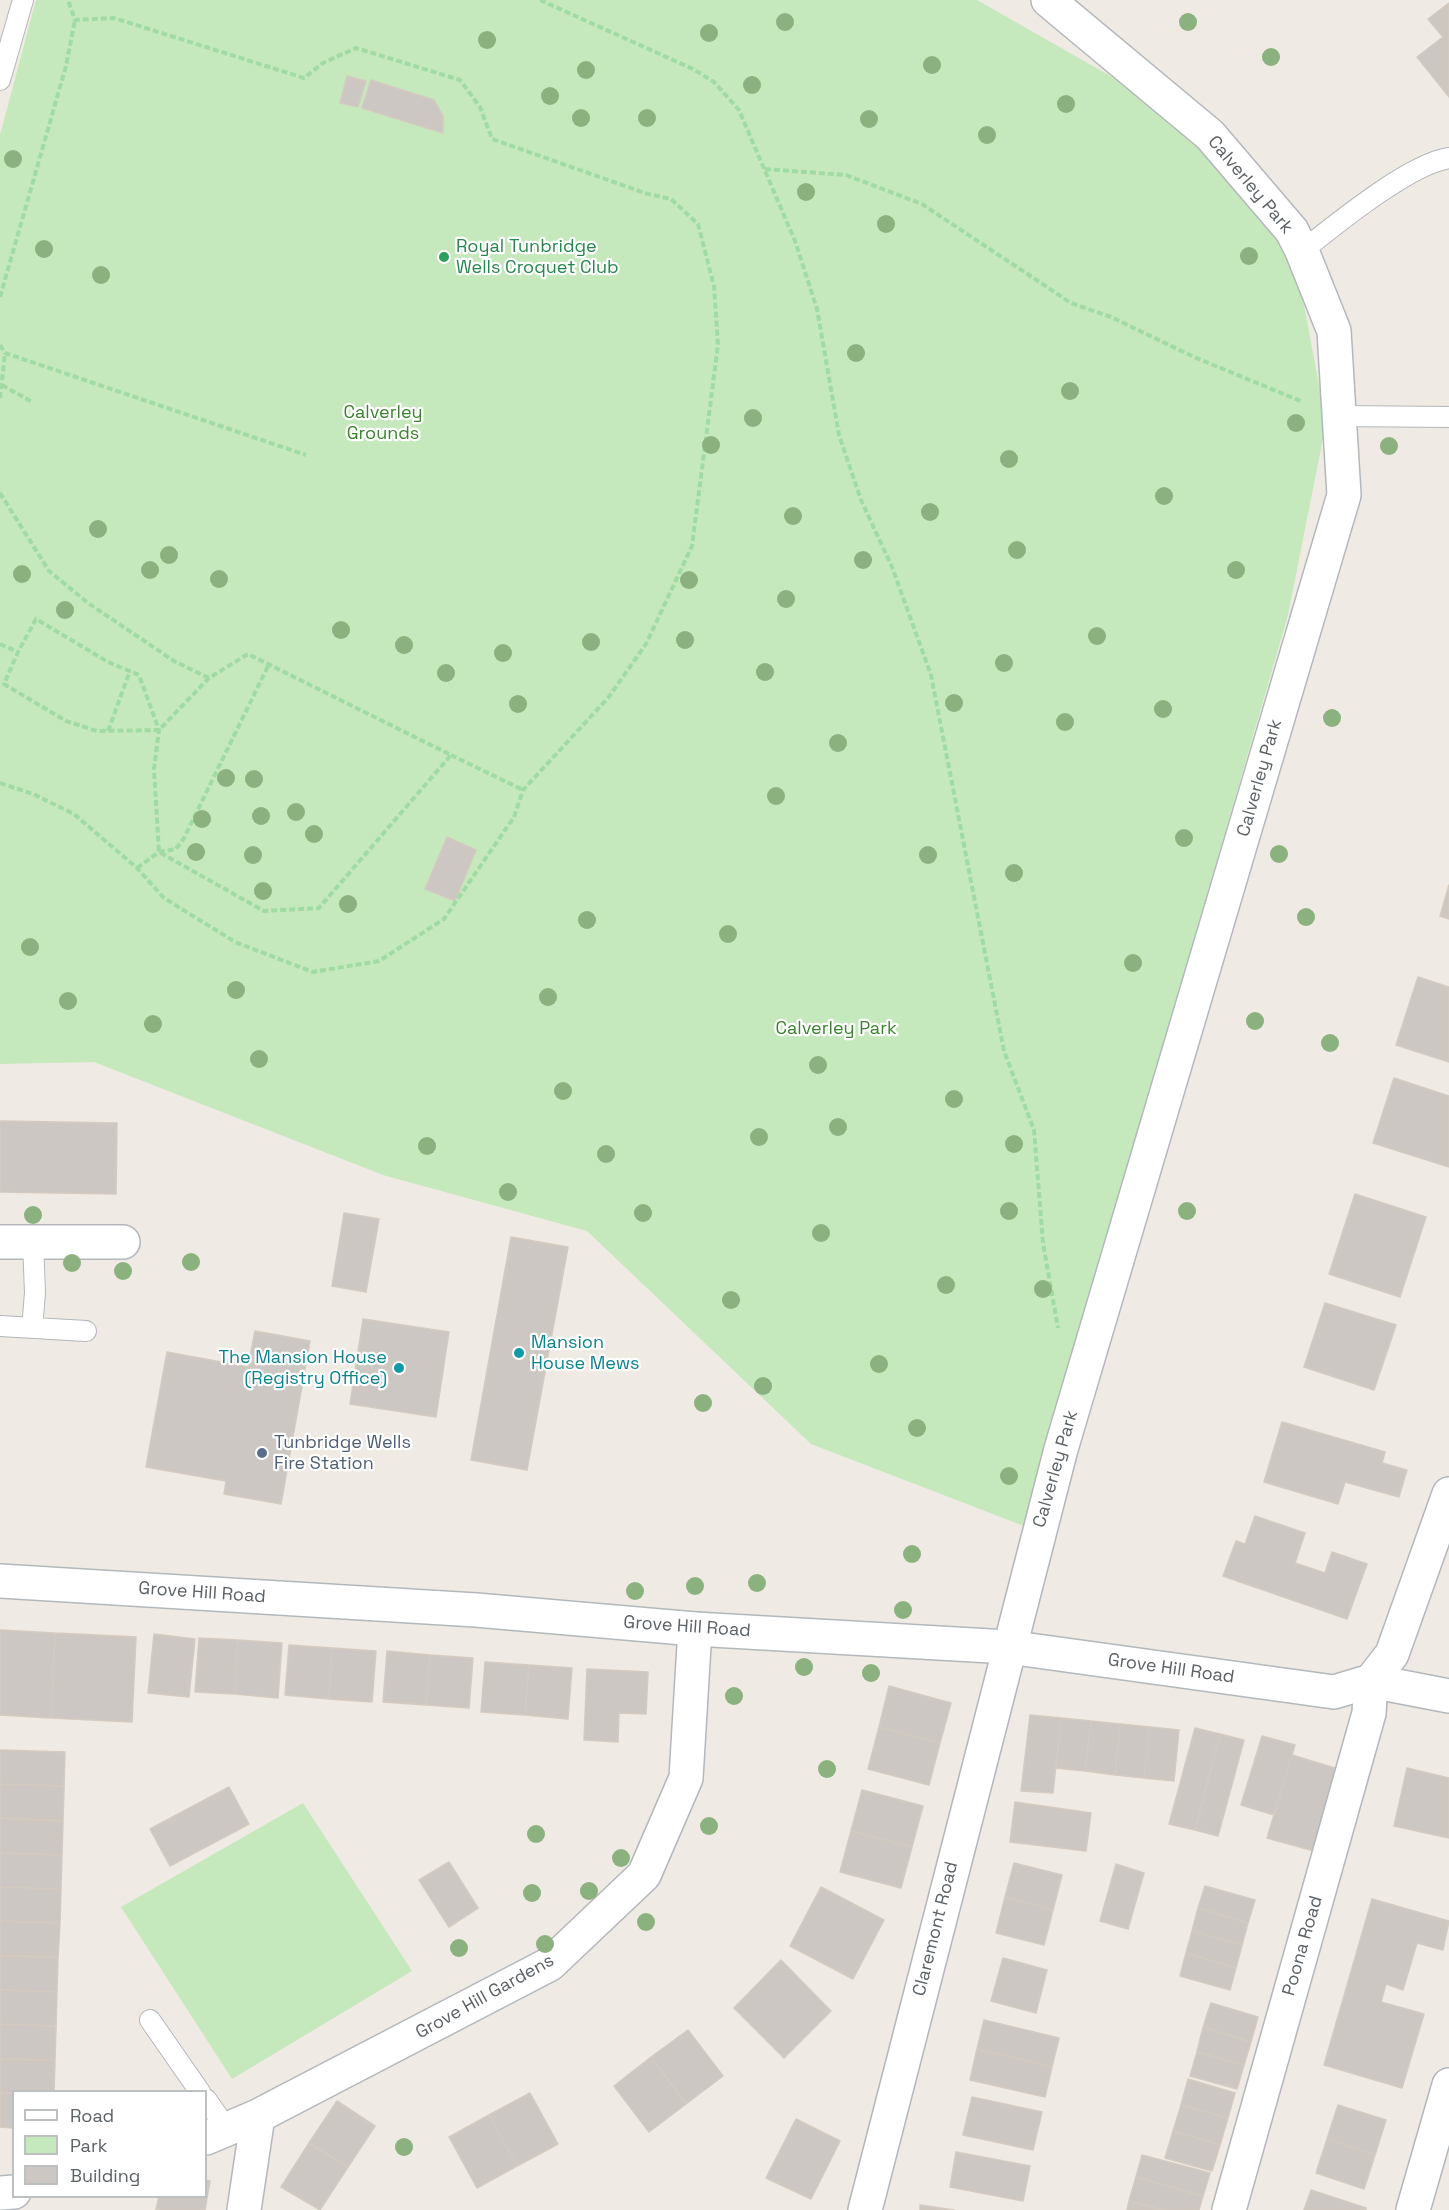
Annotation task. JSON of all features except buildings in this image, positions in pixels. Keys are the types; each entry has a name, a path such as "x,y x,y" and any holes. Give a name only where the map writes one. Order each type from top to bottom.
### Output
{"street":[{"name":"Calverley Park","path":"1008,1647 1061,1449 1344,495 1334,331 1292,231 1209,135 1048,0"},
{"path":"0,1242 123,1242"},
{"path":"1449,1494 1392,1654 1371,1681 1449,1696"},
{"name":"Grove Hill Road","path":"0,1581 476,1611 695,1629 1008,1647 1334,1692 1371,1681"},
{"name":"Grove Hill Gardens","path":"216,2134 258,2116 550,1964 645,1875 686,1778 695,1629"},
{"name":"Claremont Road","path":"865,2210 1008,1647"},
{"name":"Poona Road","path":"1229,2210 1369,1713 1371,1681"},
{"path":"1413,2210 1449,2085"},
{"path":"244,2210 258,2116"}],"lane":[{"path":"0,80 23,0"},
{"path":"1302,251 1348,214 1391,186 1424,167 1449,158"},
{"path":"1339,417 1449,417"},
{"path":"32,1328 35,1293 33,1242"},
{"path":"0,1326 86,1331"},
{"path":"150,2020 199,2090"},
{"path":"207,2102 216,2134"}],"path":[{"path":"0,297 66,66 75,20 68,0"},
{"path":"540,0 693,69 714,82 739,110 795,241 816,309 839,435 861,500 892,567 931,675 1004,1051 1034,1130 1043,1243 1059,1336"},
{"path":"0,783 33,794 74,814 137,868 164,897 236,942 313,972 379,961 444,919 514,817 523,790 609,698 646,644 692,546 718,345 714,286 698,224 671,199 648,194 492,139 480,107 460,80 356,48 323,63 304,78 114,18 75,20"},
{"path":"765,169 846,175 922,204 1071,303 1111,317 1194,357 1339,417"},
{"path":"0,345 5,353 0,398"},
{"path":"5,353 306,455"},
{"path":"2,385 32,402"},
{"path":"0,493 49,571 116,622 174,661 209,678"},
{"path":"159,852 154,769 159,730 139,675 108,662 36,619 4,684 66,721 97,731 159,730 209,678 248,654 523,790"},
{"path":"0,644 18,652"},
{"path":"137,868 159,852 176,849 184,838 269,664"},
{"path":"108,731 130,671"},
{"path":"159,852 264,911 319,908 451,755"}],"green space":[{"name":"Calverley Grounds","path":"36,0 977,0 1200,127 1296,262 1326,423 1288,615 1024,1526 811,1444 587,1231 383,1175 94,1062 0,1064 0,135"},
{"path":"303,1803 412,1971 232,2079 121,1907"}],"place":[{"name":"Royal Tunbridge Wells Croquet Club","path":"444,257"},
{"name":"Mansion House Mews","path":"519,1353"},
{"name":"The Mansion House (Registry Office)","path":"399,1368"},
{"name":"Tunbridge Wells Fire Station","path":"262,1453"}]}
